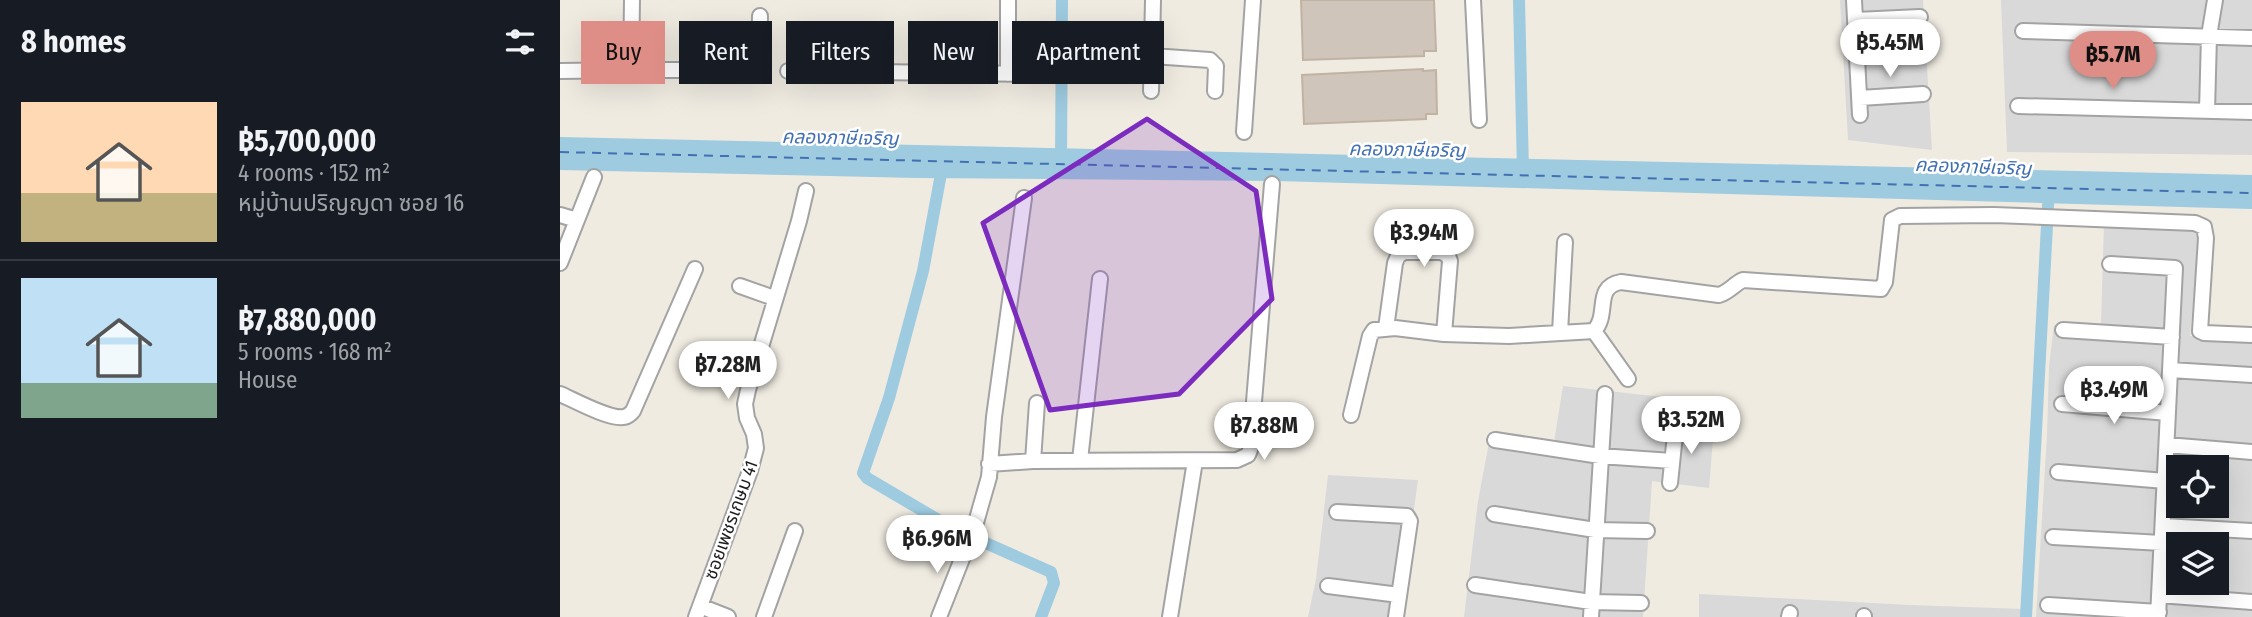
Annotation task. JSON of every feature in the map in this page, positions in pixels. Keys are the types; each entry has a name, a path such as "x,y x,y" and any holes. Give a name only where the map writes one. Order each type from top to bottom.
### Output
{"street":[{"path":"632,0 632,21"},
{"path":"1008,0 1008,74"},
{"path":"1153,0 1153,21"},
{"path":"1244,132 1253,0"},
{"path":"1473,0 1479,120"},
{"path":"1854,0 1860,115"},
{"path":"2207,111 2209,36 2215,0"},
{"path":"665,70 750,68 758,58 760,16"},
{"path":"1856,20 1920,17"},
{"path":"2023,31 2252,38"},
{"path":"1164,57 1209,60 1214,63 1215,91"},
{"path":"560,71 581,71"},
{"path":"894,72 1012,74"},
{"path":"1151,84 1151,91"},
{"path":"1860,98 1923,94"},
{"path":"2018,106 2252,112"},
{"path":"560,263 594,177"},
{"path":"989,464 1080,460 1237,460 1248,455 1272,184"},
{"name":"ซอยเพชรเกษม 41","path":"728,617 698,611 755,454 755,441 745,404 806,191"},
{"path":"939,617 975,526 989,477 1024,198"},
{"path":"560,215 578,220"},
{"path":"1594,331 1600,322 1606,290 1611,284 1621,282 1719,295 1743,280 1881,289 1885,282 1892,220 1900,216 1994,215 2195,223 2204,227 2206,238 2200,331 2252,335"},
{"path":"1560,332 1565,242"},
{"path":"1386,328 1398,256 1404,252 1442,252 1450,261 1444,334"},
{"path":"2048,606 2158,614 2175,268 2110,264"},
{"path":"560,394 612,416 622,418 629,415 695,269"},
{"path":"1080,460 1100,279"},
{"path":"740,286 775,298"},
{"path":"1351,415 1370,336 1374,330 1386,328 1444,334 1509,336 1594,331"},
{"path":"2063,330 2172,337"},
{"path":"1594,331 1628,379"},
{"path":"2170,370 2252,375"},
{"path":"1591,617 1605,394"},
{"path":"1033,461 1037,403"},
{"path":"2062,404 2168,413"},
{"path":"1670,483 1676,425"},
{"path":"1495,440 1600,456 1672,461"},
{"path":"2166,445 2252,452"},
{"path":"1170,617 1195,461"},
{"path":"2058,472 2165,481"},
{"path":"1337,512 1407,516 1410,521 1396,617"},
{"path":"1494,514 1595,530 1647,531"},
{"path":"2163,526 2252,531"},
{"path":"764,617 795,531"},
{"path":"2053,537 2162,543"},
{"path":"1475,585 1591,602 1641,603"},
{"path":"1328,586 1399,595"},
{"path":"2160,595 2252,602"}],"highlighted area":[{"path":"1147,119 1256,191 1272,299 1179,394 1050,410 983,223"}],"shaded area":[{"path":"1840,0 1923,0 1932,150 1848,140"},
{"path":"2001,0 2252,0 2252,155 2007,152"},
{"path":"2104,222 2197,228 2199,233 2190,336 2252,338 2252,617 2036,617 2049,366 2054,325 2101,325"},
{"path":"1563,386 1716,403 1709,488 1652,481 1643,617 1464,617 1478,501 1491,432 1554,442"},
{"path":"1328,475 1418,480 1399,617 1308,617 1316,579"},
{"path":"1699,594 2023,609 2023,617 1699,617"}],"water":[{"path":"560,137 2252,175 2252,209 1277,181 917,178 560,170"}],"building":[{"path":"1301,0 1434,0 1436,51 1424,51 1424,56 1303,60"},
{"path":"1436,70 1437,114 1426,114 1426,119 1304,124 1302,75"}],"waterway":[{"path":"1061,162 1062,0"},
{"path":"1519,0 1523,171"},
{"path":"943,163 923,271 889,398 863,473 867,478 952,528 1051,572 1054,583 1041,617"},
{"path":"2026,617 2049,188"}],"ferry route":[{"path":"560,152 2252,193"}],"water label":[{"name":"คลองภาษีเจริญ","path":"840,137"},
{"name":"คลองภาษีเจริญ","path":"1407,149"},
{"name":"คลองภาษีเจริญ","path":"1973,166"}]}
